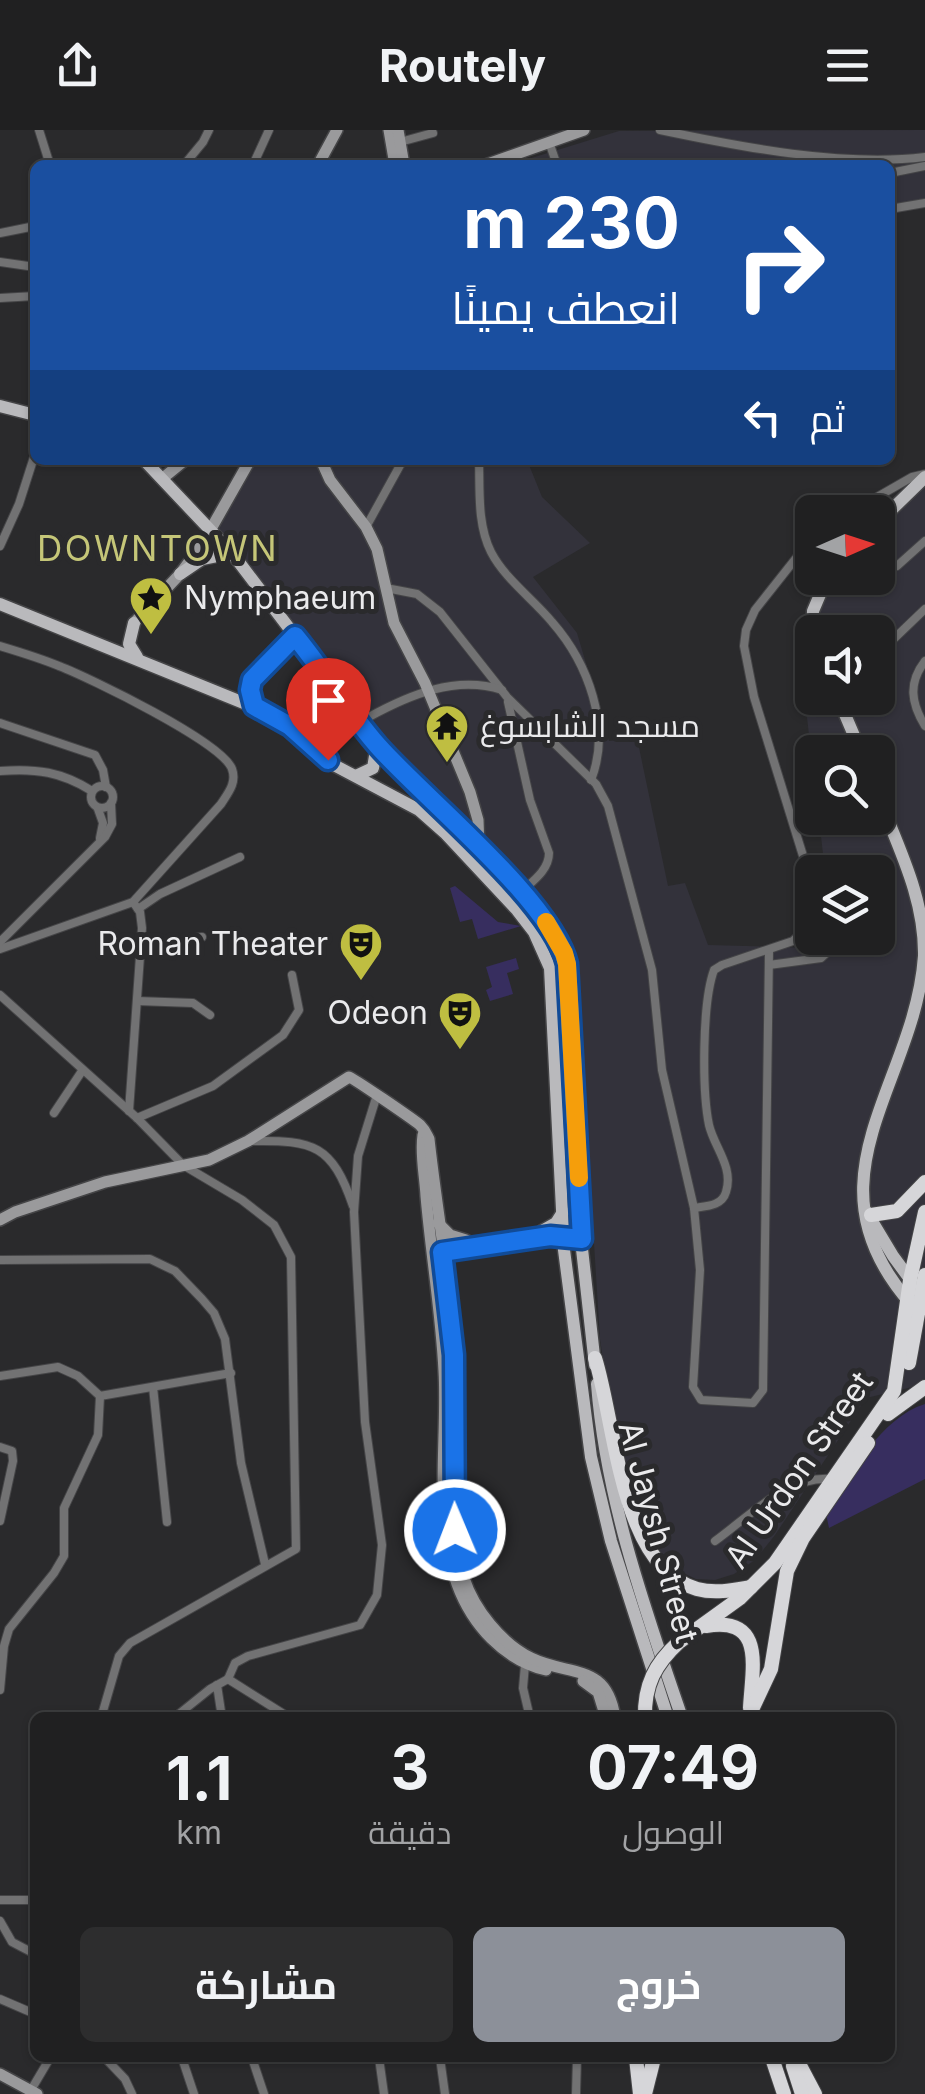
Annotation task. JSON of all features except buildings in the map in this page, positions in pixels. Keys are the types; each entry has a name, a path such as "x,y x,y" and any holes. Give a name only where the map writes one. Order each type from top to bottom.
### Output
{"highway":[{"path":"868,1212 898,1211 925,1182"},
{"name":"Al Urdon Street","path":"751,1712 771,1669 783,1586 794,1553 906,1383 919,1297 925,1212"},
{"name":"Al Urdon Street","path":"646,1712 650,1678 658,1664 680,1642 752,1587 774,1563 896,1387 919,1297"},
{"path":"595,1358 631,1512 646,1547 669,1573 697,1589 727,1591 752,1587"},
{"path":"888,1414 920,1392"},
{"path":"702,1627 727,1623 746,1635 753,1659 749,1712"},
{"path":"636,2062 640,2094"},
{"path":"640,2094 652,2062"},
{"path":"773,2062 784,2094"},
{"path":"794,2062 802,2094"},
{"path":"795,2062 814,2094"}],"main road":[{"path":"319,160 337,130"},
{"path":"390,130 393,160"},
{"path":"500,160 584,130"},
{"path":"0,406 30,414"},
{"name":"Al Jaysh Street","path":"149,465 232,553 376,744 521,892 553,933 567,964 582,1234 600,1434 645,1606 680,1712"},
{"path":"163,478 179,465"},
{"path":"140,660 128,644 134,623 180,574 247,465"},
{"path":"322,465 377,549 394,624 428,690 470,792 478,820 479,849"},
{"path":"895,507 925,476"},
{"path":"180,574 202,560 232,553"},
{"name":"Al Jaysh Street","path":"0,604 254,706 290,726 332,764 419,810 445,832 517,910 547,957 556,1044 562,1212 591,1457 611,1541 666,1712"},
{"path":"353,776 374,768 376,744"},
{"path":"386,791 381,786 382,772 395,767 402,771"},
{"path":"894,835 915,888 924,953 913,1015 868,1136 864,1165 866,1224 878,1256 919,1297"},
{"path":"0,1220 105,1182 209,1160 248,1141 349,1077 359,1080 376,1098 424,1130 429,1139 438,1223 436,1249"},
{"path":"424,1130 436,1249 451,1530 460,1581 482,1628 508,1654 597,1684 609,1691 614,1712"},
{"path":"542,1231 556,1222 562,1212"},
{"path":"868,1212 919,1297"},
{"path":"438,1223 453,1238 466,1240"},
{"path":"436,1249 466,1240 542,1231 582,1234"},
{"path":"436,1249 564,1234"},
{"path":"597,1684 604,1712"},
{"path":"0,2074 34,2092"}],"street":[{"path":"38,130 48,160"},
{"path":"188,160 209,130"},
{"path":"254,160 269,130"},
{"path":"660,130 847,160"},
{"path":"399,136 433,133"},
{"path":"549,142 555,160"},
{"path":"895,171 918,161 925,166"},
{"path":"895,207 925,203"},
{"path":"0,233 30,227"},
{"path":"0,262 30,266"},
{"path":"0,298 30,298"},
{"path":"0,546 31,465"},
{"path":"366,527 400,465"},
{"path":"479,465 483,528 491,552 564,636 593,699 601,750 592,780"},
{"path":"882,495 912,478 925,476"},
{"path":"0,520 10,526"},
{"path":"897,566 925,540"},
{"path":"795,559 755,610 744,646 751,685 803,855"},
{"path":"386,588 417,594 432,605 458,632 504,694 592,780 608,806 652,970 662,1070 694,1208 700,1253 692,1379 695,1392 704,1401 753,1403 763,1390 769,951"},
{"path":"895,638 925,610"},
{"path":"254,706 252,680 295,636"},
{"path":"0,646 73,672 161,716 202,741 231,766 234,782 220,804 136,905 141,943 133,1115"},
{"path":"925,661 912,694 925,726"},
{"path":"369,716 428,690 476,684 504,694"},
{"path":"504,694 530,800 548,854 545,867 521,892"},
{"path":"0,724 95,755 106,787 112,792 112,824 99,843 11,928 0,946"},
{"path":"0,771 40,769 92,791 106,787"},
{"path":"92,791 91,801 98,808 102,823 99,843"},
{"path":"98,808 111,804"},
{"path":"0,946 21,943 136,905 240,857"},
{"path":"11,928 21,943"},
{"path":"141,943 202,937"},
{"path":"694,1208 720,1202 726,1195 728,1181 710,1130 705,1100 711,979 716,967 769,951 795,938"},
{"path":"769,965 824,955"},
{"path":"133,1115 203,1092 283,1035 299,1010 292,975"},
{"path":"0,995 183,1165 242,1200 274,1225 291,1257 298,1543 289,1556 265,1564 124,1648 110,1680 102,1712"},
{"path":"137,1001 193,1004 210,1015"},
{"path":"54,1113 82,1071"},
{"path":"182,1712 228,1680 235,1664 248,1656 360,1625 378,1595 382,1545 365,1422 354,1212 358,1156 376,1098"},
{"path":"248,1141 294,1140 322,1153 341,1171 354,1212"},
{"path":"0,1260 158,1261 184,1278 214,1313 225,1339 241,1463 265,1564"},
{"path":"0,1376 48,1368 68,1369 100,1396 231,1373"},
{"path":"153,1387 168,1522"},
{"path":"0,1690 9,1629 64,1556 64,1508 98,1435 100,1396"},
{"path":"0,1447 13,1455 0,1521"},
{"path":"715,1540 791,1486 809,1479 831,1479"},
{"path":"525,1660 524,1688 529,1712"},
{"path":"228,1680 280,1712"},
{"path":"217,1685 221,1712"},
{"path":"0,1900 30,1900"},
{"path":"0,1921 12,1942 30,1951"},
{"path":"0,1998 30,2012"},
{"path":"34,2092 48,2062"},
{"path":"109,2062 126,2078 132,2094"},
{"path":"183,2062 194,2094"},
{"path":"253,2062 264,2094"},
{"path":"380,2062 384,2094"},
{"path":"441,2062 445,2094"},
{"path":"576,2094 577,2062"}],"shaded area":[{"path":"925,130 925,202 895,211 895,160 525,160 619,131"},
{"path":"252,465 529,465 542,497 590,543 533,577 577,633 609,741 637,738 668,886 685,883 708,945 795,947 795,955 895,955 895,855 823,855 821,835 895,835 895,735 809,735 807,715 895,715 895,615 818,615 818,601 820,595 895,595 895,503 925,477 925,1384 866,1398 775,1535 755,1560 734,1574 715,1580 696,1579 679,1571 645,1536 612,1420 600,1339 576,955 521,881 390,748 296,639 214,527"},
{"path":"455,886 498,922 521,926 478,939 472,919 460,922 450,888"},
{"path":"516,958 519,969 507,973 513,994 490,1001 486,990 492,987 486,967"},
{"path":"925,1404 925,1479 829,1528 825,1509 868,1449 894,1421"}],"slow traffic":[{"path":"546,922 564,953 570,984 579,1178"}],"place":[{"name":"Nymphaeum","path":"151,636"},
{"name":"مسجد الشابسوغ","path":"447,764"},
{"name":"Roman Theater","path":"361,982"},
{"name":"Odeon","path":"460,1051"}],"district":[{"name":"DOWNTOWN","path":"158,549"}],"route":[{"path":"328,760 290,726 254,706 252,680 295,636 376,744 521,892 553,933 567,964 582,1239 550,1236 442,1252 454,1355 455,1530"}]}
